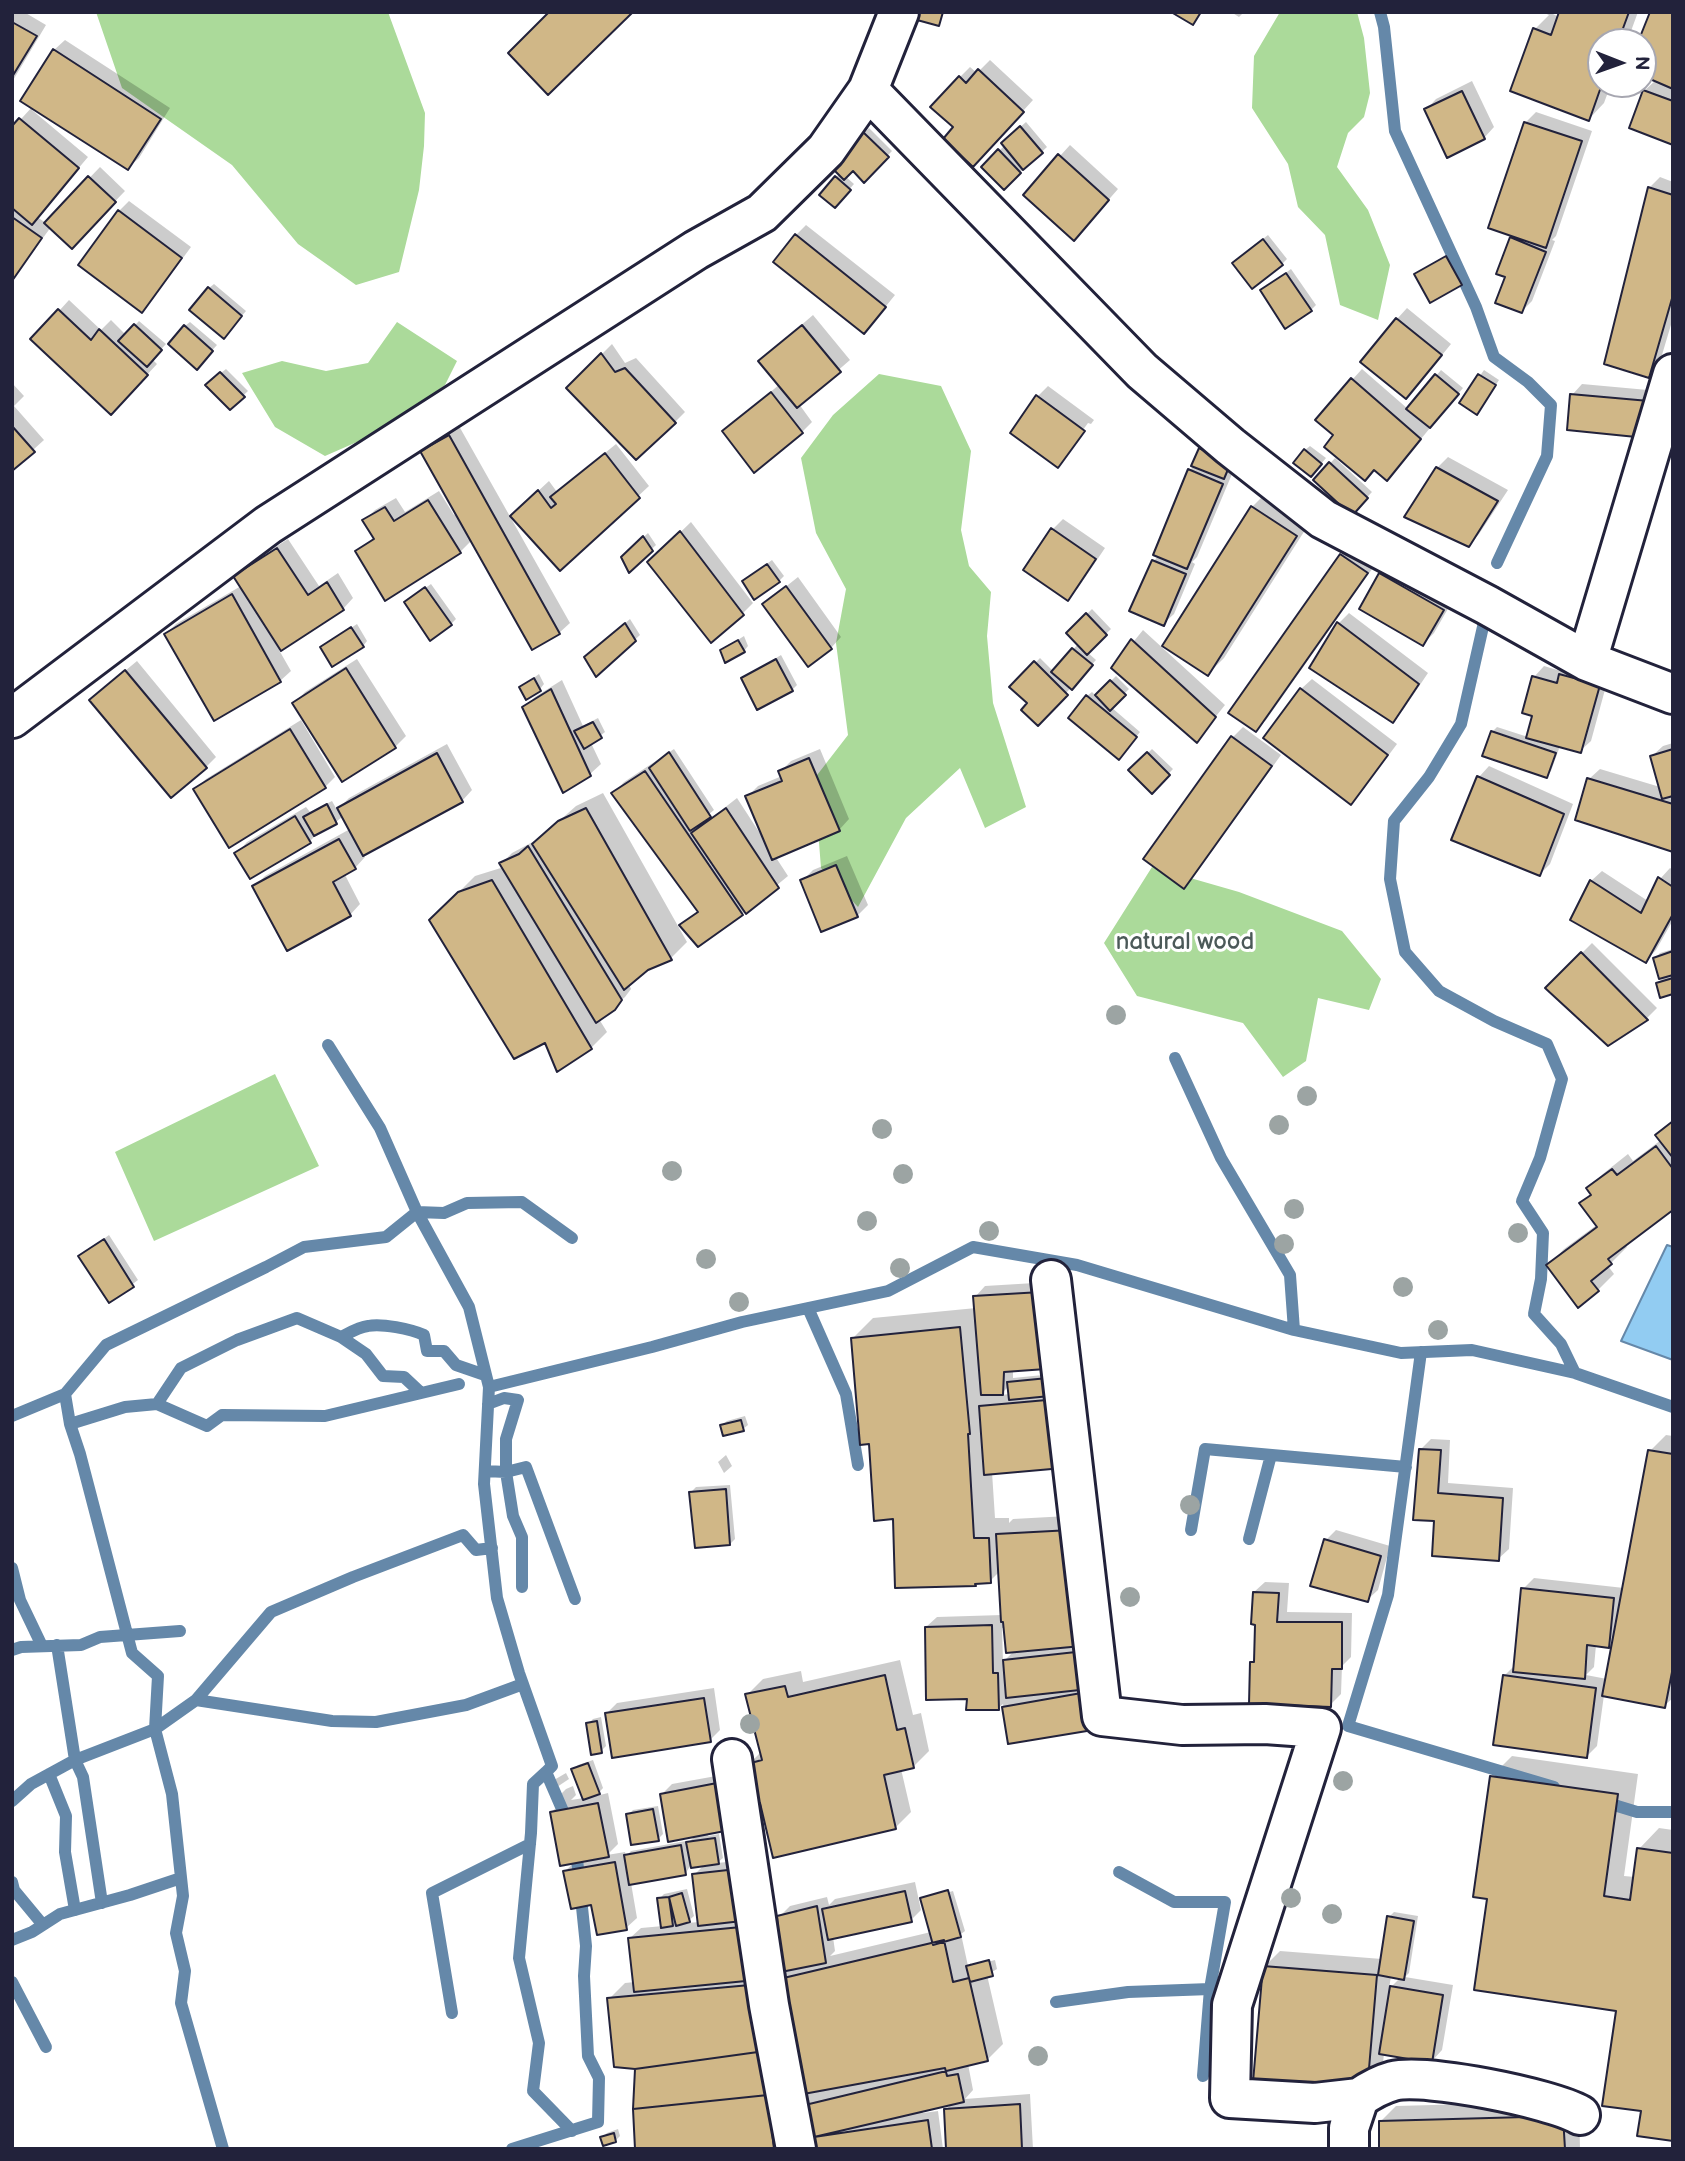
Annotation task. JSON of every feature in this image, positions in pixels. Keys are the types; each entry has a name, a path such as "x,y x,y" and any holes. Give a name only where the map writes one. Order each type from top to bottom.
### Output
{"street":[{"path":"12,718 268,525 695,250 762,213 826,150 868,90 899,12"},
{"path":"868,90 1142,371 1240,454 1323,519 1488,605 1587,661 1673,694"},
{"path":"1587,661 1673,374"},
{"path":"1051,1280 1102,1716 1182,1725 1265,1724 1321,1728 1232,2006 1230,2098 1315,2103 1359,2098 1395,2081 1437,2082 1530,2096 1565,2106 1580,2115"},
{"path":"732,1759 769,2005 796,2149"},
{"path":"1349,2149 1349,2129 1359,2098"}],"green space":[{"path":"96,12 388,12 425,113 419,190 399,272 356,285 298,244 232,165 122,88"},
{"path":"1280,12 1357,12 1364,38 1370,93 1364,117 1348,133 1337,167 1368,210 1390,265 1378,320 1340,305 1325,235 1298,207 1288,164 1252,108 1254,56"},
{"path":"397,322 457,361 445,385 382,431 325,456 275,427 242,373 282,361 326,371 368,363"},
{"path":"879,374 941,386 971,451 961,530 969,566 991,592 987,636 993,703 1026,807 985,828 960,768 906,818 858,907 821,868 814,779 848,735 836,643 846,589 816,533 801,458 833,415"},
{"name":"natural wood","path":"1152,867 1239,892 1342,931 1381,979 1369,1010 1318,998 1306,1061 1283,1077 1243,1023 1137,996 1104,943"},
{"path":"275,1074 319,1166 154,1241 115,1152"}],"water":[{"path":"1667,1245 1673,1247 1673,1360 1621,1341"}],"building":[{"path":"549,12 633,12 548,95 508,53"},
{"path":"919,12 943,12 939,26 917,20"},
{"path":"1171,12 1201,12 1193,25"},
{"path":"1559,12 1629,12 1623,28 1587,28 1587,98 1597,98 1589,121 1510,91 1533,28 1551,35"},
{"path":"1650,12 1673,12 1673,89 1657,82 1657,28 1644,28"},
{"path":"12,22 37,36 12,77"},
{"path":"53,49 161,119 128,170 20,101"},
{"path":"978,69 1024,112 973,167 943,139 953,127 930,107 959,76 966,83"},
{"path":"1462,91 1485,139 1447,158 1424,109"},
{"path":"1657,95 1673,101 1673,145 1629,128 1640,98 1657,98"},
{"path":"19,118 79,168 32,225 12,208 12,126"},
{"path":"1524,122 1582,141 1546,248 1488,228"},
{"path":"1020,126 1043,153 1023,170 1001,143"},
{"path":"863,132 889,157 864,183 853,171 844,180 830,166"},
{"path":"998,149 1021,173 1004,190 981,167"},
{"path":"1058,154 1109,200 1074,241 1023,195"},
{"path":"88,176 116,202 72,249 44,223"},
{"path":"835,176 851,190 835,208 819,195"},
{"path":"1648,187 1673,195 1673,295 1649,378 1604,364"},
{"path":"118,210 182,258 142,313 78,265"},
{"path":"12,217 42,238 12,281"},
{"path":"795,234 886,307 864,334 773,262"},
{"path":"1510,237 1546,252 1522,313 1495,303 1505,277 1496,274"},
{"path":"1263,239 1283,265 1252,289 1232,263"},
{"path":"1446,256 1462,285 1430,303 1414,274"},
{"path":"1286,273 1312,311 1285,329 1260,290"},
{"path":"208,287 242,316 224,339 189,310"},
{"path":"58,309 91,340 99,329 148,375 111,415 30,339"},
{"path":"1396,318 1442,355 1406,399 1360,362"},
{"path":"134,324 162,350 147,367 118,341"},
{"path":"184,325 213,351 197,370 168,344"},
{"path":"802,325 841,372 797,408 758,361"},
{"path":"601,353 615,372 625,368 676,423 636,460 566,388"},
{"path":"220,372 245,397 230,410 205,385"},
{"path":"1435,374 1459,394 1430,428 1406,409"},
{"path":"1478,374 1496,385 1477,415 1459,403"},
{"path":"1351,378 1421,439 1387,481 1374,470 1365,481 1324,447 1333,435 1315,420"},
{"path":"771,392 803,433 754,473 722,431"},
{"path":"1570,394 1649,401 1646,438 1567,430"},
{"path":"1036,395 1085,431 1058,468 1010,433"},
{"path":"12,426 35,452 12,471"},
{"path":"449,435 560,634 532,650 420,451"},
{"path":"1199,448 1231,462 1224,479 1191,466"},
{"path":"1304,449 1322,464 1311,477 1293,463"},
{"path":"605,453 640,498 560,571 510,516 538,490 551,508 556,504 550,497"},
{"path":"1329,462 1368,498 1352,516 1313,480"},
{"path":"1436,467 1498,501 1469,547 1404,517"},
{"path":"1188,469 1223,484 1187,569 1153,555"},
{"path":"428,500 461,553 385,601 355,551 374,539 362,520 385,507 394,521"},
{"path":"1251,506 1297,536 1208,676 1162,646"},
{"path":"1051,528 1096,559 1068,601 1023,570"},
{"path":"680,531 744,615 711,643 647,562"},
{"path":"643,536 653,551 629,573 621,557"},
{"path":"277,548 308,595 327,582 344,610 281,651 233,576"},
{"path":"1340,554 1368,573 1256,732 1228,713"},
{"path":"1152,560 1186,574 1164,626 1129,611"},
{"path":"767,564 780,582 754,600 742,581"},
{"path":"1379,573 1444,610 1423,646 1359,609"},
{"path":"786,586 832,649 808,667 762,604"},
{"path":"425,587 452,625 430,641 404,602"},
{"path":"232,594 281,682 214,721 164,634"},
{"path":"1086,613 1107,635 1087,655 1066,633"},
{"path":"1337,622 1419,684 1393,723 1309,668"},
{"path":"625,623 636,641 596,677 584,657"},
{"path":"351,627 364,647 332,667 320,647"},
{"path":"1131,639 1216,717 1197,743 1111,668"},
{"path":"738,640 745,652 725,663 720,650"},
{"path":"1072,648 1093,665 1072,690 1051,672"},
{"path":"776,659 793,691 757,710 741,678"},
{"path":"1034,661 1068,695 1038,726 1021,710 1027,703 1009,687"},
{"path":"346,668 396,748 342,782 292,703"},
{"path":"125,670 207,768 171,798 89,700"},
{"path":"1559,674 1600,685 1581,753 1526,738 1532,716 1522,713 1532,676 1557,683"},
{"path":"534,678 541,691 526,700 519,687"},
{"path":"1110,680 1126,695 1110,711 1095,695"},
{"path":"1300,688 1388,755 1351,805 1263,738"},
{"path":"551,689 591,776 563,793 522,707"},
{"path":"1086,695 1137,737 1119,760 1068,718"},
{"path":"593,722 602,738 584,749 574,731"},
{"path":"290,729 326,788 229,848 193,789"},
{"path":"1491,731 1556,753 1547,778 1482,756"},
{"path":"1231,736 1272,766 1184,889 1143,859"},
{"path":"1673,749 1673,796 1662,799 1650,756"},
{"path":"669,752 711,817 690,831 649,768"},
{"path":"1147,752 1170,775 1152,794 1128,770"},
{"path":"437,753 463,802 363,856 337,808"},
{"path":"809,758 840,831 772,860 745,796 782,781 778,771"},
{"path":"645,771 743,915 698,947 679,925 698,912 611,793"},
{"path":"1477,776 1564,814 1540,876 1451,840"},
{"path":"1587,778 1673,804 1673,852 1575,820"},
{"path":"327,804 337,824 314,836 303,817"},
{"path":"586,808 672,960 648,970 624,990 532,844 558,821"},
{"path":"726,808 779,888 746,914 691,833"},
{"path":"295,816 311,843 250,879 234,853"},
{"path":"339,839 356,869 333,882 351,916 287,951 252,886"},
{"path":"528,846 622,1000 615,1010 596,1023 499,863 519,854"},
{"path":"836,865 858,917 821,932 800,880"},
{"path":"1658,877 1673,887 1673,914 1646,963 1570,920 1590,880 1641,913"},
{"path":"492,880 592,1049 557,1072 545,1043 514,1059 429,920 458,892"},
{"path":"1673,951 1673,975 1659,979 1653,958"},
{"path":"1581,952 1648,1020 1608,1046 1545,988"},
{"path":"1673,978 1673,994 1660,998 1656,983"},
{"path":"1673,1121 1673,1158 1655,1135"},
{"path":"1656,1146 1673,1169 1673,1210 1608,1259 1612,1264 1591,1281 1599,1291 1578,1308 1546,1265 1597,1227 1579,1203 1591,1195 1586,1188 1612,1169 1617,1175"},
{"path":"104,1239 134,1287 109,1303 78,1256"},
{"path":"1041,1292 1046,1369 1004,1372 1003,1395 981,1395 973,1296"},
{"path":"960,1327 970,1434 974,1538 989,1538 991,1583 975,1584 976,1586 895,1588 893,1519 874,1521 869,1444 860,1445 851,1338"},
{"path":"1048,1378 1050,1396 1009,1400 1007,1382"},
{"path":"1058,1399 1063,1468 984,1475 979,1406"},
{"path":"741,1420 744,1431 723,1436 720,1425"},
{"path":"1419,1449 1441,1450 1438,1493 1503,1498 1499,1561 1432,1556 1434,1521 1413,1520"},
{"path":"1648,1450 1673,1454 1673,1667 1665,1708 1602,1696"},
{"path":"726,1489 730,1545 695,1548 689,1492"},
{"path":"1071,1530 1082,1646 1006,1653 1001,1622 996,1534"},
{"path":"1324,1539 1381,1556 1368,1602 1310,1586"},
{"path":"1521,1588 1614,1598 1609,1648 1587,1645 1585,1679 1513,1672"},
{"path":"1253,1592 1279,1593 1277,1622 1342,1622 1342,1669 1332,1669 1331,1707 1249,1704 1250,1662 1254,1662 1255,1625 1251,1624"},
{"path":"992,1625 993,1673 998,1673 999,1710 966,1710 967,1699 926,1700 925,1627"},
{"path":"1085,1651 1089,1689 1006,1698 1003,1660"},
{"path":"885,1675 897,1730 905,1728 914,1768 884,1775 896,1829 773,1858 760,1803 757,1804 747,1764 762,1760 745,1694 785,1686 788,1697"},
{"path":"1503,1675 1596,1688 1587,1758 1493,1745"},
{"path":"1087,1692 1093,1730 1008,1744 1002,1707"},
{"path":"704,1698 711,1742 612,1758 605,1713"},
{"path":"597,1721 602,1753 591,1755 586,1723"},
{"path":"588,1763 600,1794 583,1800 571,1769"},
{"path":"1490,1776 1618,1794 1604,1896 1630,1900 1637,1848 1673,1853 1673,2141 1637,2136 1641,2111 1602,2106 1616,2011 1474,1990 1487,1899 1473,1897"},
{"path":"717,1783 725,1831 668,1842 660,1794"},
{"path":"598,1803 609,1857 560,1866 550,1812"},
{"path":"653,1809 659,1841 631,1845 626,1814"},
{"path":"715,1838 719,1864 691,1868 686,1842"},
{"path":"681,1845 686,1875 629,1885 624,1855"},
{"path":"615,1862 627,1930 597,1935 591,1905 571,1909 563,1871"},
{"path":"737,1869 742,1921 698,1926 692,1874"},
{"path":"948,1890 961,1937 933,1945 920,1898"},
{"path":"905,1891 912,1922 828,1940 822,1909"},
{"path":"682,1893 690,1922 676,1926 669,1897"},
{"path":"669,1897 673,1926 661,1928 657,1898"},
{"path":"817,1906 826,1963 781,1972 777,1916"},
{"path":"1387,1916 1414,1921 1404,1980 1378,1975"},
{"path":"741,1927 746,1981 634,1992 628,1938"},
{"path":"944,1940 953,1982 969,1978 988,2061 805,2105 775,1980"},
{"path":"989,1960 993,1976 970,1982 966,1966"},
{"path":"1263,1966 1377,1975 1367,2092 1253,2082"},
{"path":"750,1985 758,2052 635,2069 614,2067 607,1998"},
{"path":"1390,1986 1443,1995 1432,2063 1379,2054"},
{"path":"758,2052 768,2095 633,2109 635,2069"},
{"path":"945,2068 947,2076 958,2074 964,2102 814,2137 806,2133 798,2095"},
{"path":"768,2095 774,2149 635,2149 633,2109"},
{"path":"1020,2104 1022,2149 946,2149 944,2109"},
{"path":"1563,2116 1565,2149 1379,2149 1379,2121"},
{"path":"928,2120 932,2149 816,2149 814,2137"},
{"path":"614,2133 616,2142 603,2146 600,2137"}],"waterway":[{"path":"1380,12 1395,131 1476,307 1494,357 1528,382 1551,405 1547,456 1497,563"},
{"path":"1487,609 1461,724 1429,777 1394,821 1390,879 1405,952 1439,991 1494,1021 1547,1044 1562,1079 1540,1158 1522,1201 1543,1233 1541,1279 1534,1314 1561,1344 1575,1373"},
{"path":"328,1045 380,1128 417,1212 444,1213 467,1203 522,1202 572,1238"},
{"path":"1175,1058 1221,1158 1290,1275 1294,1330"},
{"path":"12,1416 65,1394 106,1345 304,1247 386,1237 417,1212 469,1307 489,1387 742,1322 888,1291 973,1247 1077,1265 1294,1330 1401,1353 1472,1350 1575,1373 1673,1407"},
{"path":"808,1308 846,1394 858,1465"},
{"path":"157,1404 181,1368 237,1340 297,1318 341,1337 366,1354 383,1376 404,1377 420,1392"},
{"path":"341,1337 374,1325 412,1331 424,1335 427,1351 444,1351 456,1365 485,1375"},
{"path":"1421,1352 1388,1595 1348,1726 1554,1787"},
{"path":"65,1394 70,1424 125,1407 157,1404 207,1426 222,1415 325,1416 459,1384"},
{"path":"489,1387 484,1484 497,1598 519,1673 552,1766 546,1772 569,1825"},
{"path":"488,1404 504,1398 518,1400 506,1439 506,1472 513,1516 522,1537 522,1587"},
{"path":"70,1424 132,1653 158,1676 155,1729 172,1794 183,1896 176,1933 185,1971 181,2003 223,2149"},
{"path":"1191,1530 1205,1449 1406,1467"},
{"path":"1249,1539 1271,1455"},
{"path":"485,1471 506,1472 526,1467 575,1599"},
{"path":"12,1801 31,1784 75,1760 155,1729 196,1700 271,1612 463,1535 476,1550 492,1548"},
{"path":"12,1568 20,1600 42,1646"},
{"path":"12,1650 21,1647 81,1645 100,1637 180,1631"},
{"path":"57,1645 75,1760 83,1777 102,1903"},
{"path":"196,1700 332,1721 376,1722 466,1705 523,1684"},
{"path":"546,1772 533,1784 519,1958 539,2043 533,2091 572,2131"},
{"path":"49,1774 66,1816 65,1852 75,1910"},
{"path":"1601,1801 1637,1812 1673,1812"},
{"path":"452,2013 432,1893 530,1844"},
{"path":"512,2149 598,2122 599,2078 588,2056 584,1976 586,1946 576,1849"},
{"path":"1119,1872 1174,1902 1225,1902 1210,1989 1203,2076"},
{"path":"12,1940 32,1932 60,1914 181,1878"},
{"path":"12,1882 14,1890 43,1925"},
{"path":"12,1982 46,2047"},
{"path":"1056,2002 1128,1992 1210,1989"}]}
